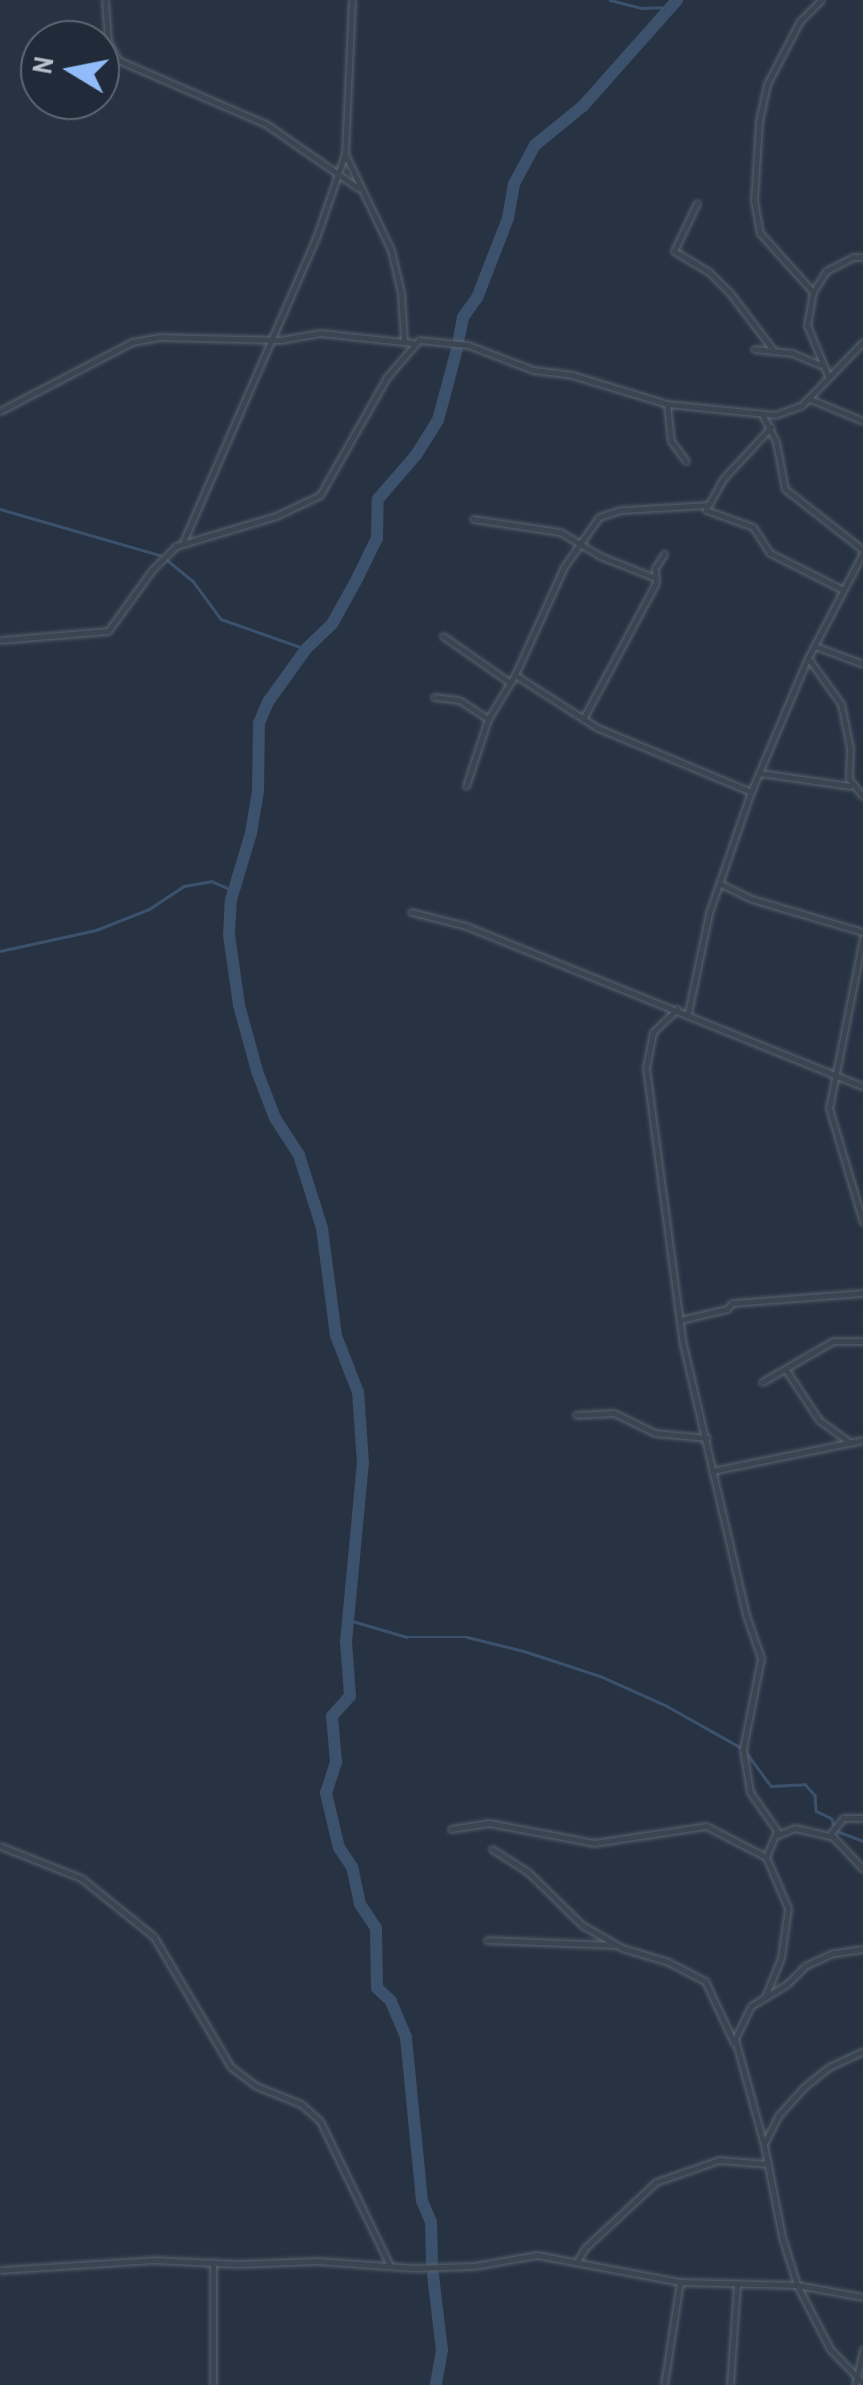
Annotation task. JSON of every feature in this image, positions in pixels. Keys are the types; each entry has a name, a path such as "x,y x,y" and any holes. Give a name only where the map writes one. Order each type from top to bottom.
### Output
{"street":[{"path":"105,0 108,40 118,60 266,124 358,188"},
{"path":"0,640 108,631 152,570 182,542 340,176 345,154 352,0"},
{"path":"813,292 760,233 754,200 759,123 767,84 800,21 822,0"},
{"path":"345,154 391,250 401,293 404,342"},
{"path":"698,203 674,251 709,272 730,293 774,351"},
{"path":"828,376 820,365 807,325 813,292 826,271 853,257 863,258"},
{"path":"0,411 132,342 189,336 270,339 320,333 468,346 533,370 572,375 666,404 787,413 810,399 863,342"},
{"path":"182,542 276,516 320,496 387,377 412,343"},
{"path":"754,349 820,365"},
{"path":"810,399 863,422"},
{"path":"666,404 671,441 686,460"},
{"path":"688,1013 698,952 752,792 808,658 863,552 785,489 770,428 762,414"},
{"path":"770,428 723,479 707,505 709,514 760,532 770,553 844,590"},
{"path":"466,786 488,720 515,676 564,567 582,546 598,517 615,510 707,505"},
{"path":"473,519 560,532 582,546 653,577 656,583 583,719"},
{"path":"653,577 664,554"},
{"path":"443,636 509,682"},
{"path":"815,646 863,664"},
{"path":"808,658 840,704 848,734 850,786"},
{"path":"515,676 583,719 752,792"},
{"path":"434,697 459,700 488,720"},
{"path":"760,773 850,786 863,796"},
{"path":"720,884 752,899 863,935 829,1108 863,1222"},
{"path":"411,912 466,926 863,1086"},
{"path":"677,1008 653,1032 646,1068 679,1320 746,1615 761,1658 743,1748 748,1787 777,1835"},
{"path":"679,1320 732,1304 863,1293"},
{"path":"762,1382 833,1341 863,1341"},
{"path":"786,1370 819,1420 851,1443"},
{"path":"576,1415 614,1413 655,1433 706,1438"},
{"path":"712,1471 863,1440"},
{"path":"828,1836 843,1818 863,1818"},
{"path":"451,1829 489,1823 594,1843 706,1826 766,1857 786,1896 788,1922 779,1968 765,1997"},
{"path":"766,1857 777,1835 796,1828 828,1836 863,1869"},
{"path":"0,1846 80,1878 154,1936 231,2067 256,2086 301,2104 320,2121 390,2265"},
{"path":"492,1849 528,1872 575,1920 618,1945 668,1962 705,1982 736,2045 764,2145 782,2237 798,2284 830,2349 859,2383"},
{"path":"487,1940 618,1945"},
{"path":"736,2045 740,2020 810,1962 863,1949"},
{"path":"764,2145 778,2116 803,2088 829,2067 863,2051"},
{"path":"578,2260 585,2248 656,2182 719,2160 767,2164"},
{"path":"0,2270 153,2260 474,2266 538,2256 578,2260 680,2282 798,2284 863,2297"},
{"path":"213,2262 213,2385"},
{"path":"664,2385 680,2282"},
{"path":"730,2385 737,2285"},
{"path":"859,2383 863,2348"}],"waterway":[{"path":"610,0 641,8 675,7"},
{"path":"459,338 463,317 477,298 508,218 514,184 535,145 583,106 677,0"},
{"path":"432,2262 431,2222 422,2201 406,2037 391,2001 377,1988 376,1928 360,1904 352,1867 339,1848 326,1793 336,1762 332,1716 350,1696 346,1642 363,1463 358,1392 336,1336 322,1228 299,1155 275,1118 257,1071 239,1005 229,935 231,900 251,833 258,791 259,723 268,702 306,649 332,624 357,579 377,538 378,499 416,455 438,420 457,349"},
{"path":"0,509 159,555"},
{"path":"167,560 193,581 221,619 306,649"},
{"path":"0,951 96,930 149,909 184,886 211,881 234,891"},
{"path":"349,1620 407,1637 467,1637 524,1651 600,1676 667,1706 740,1747"},
{"path":"746,1752 771,1786 805,1784 815,1795 816,1811 831,1818 837,1831 863,1841"},
{"path":"433,2275 442,2350 436,2385"}]}
